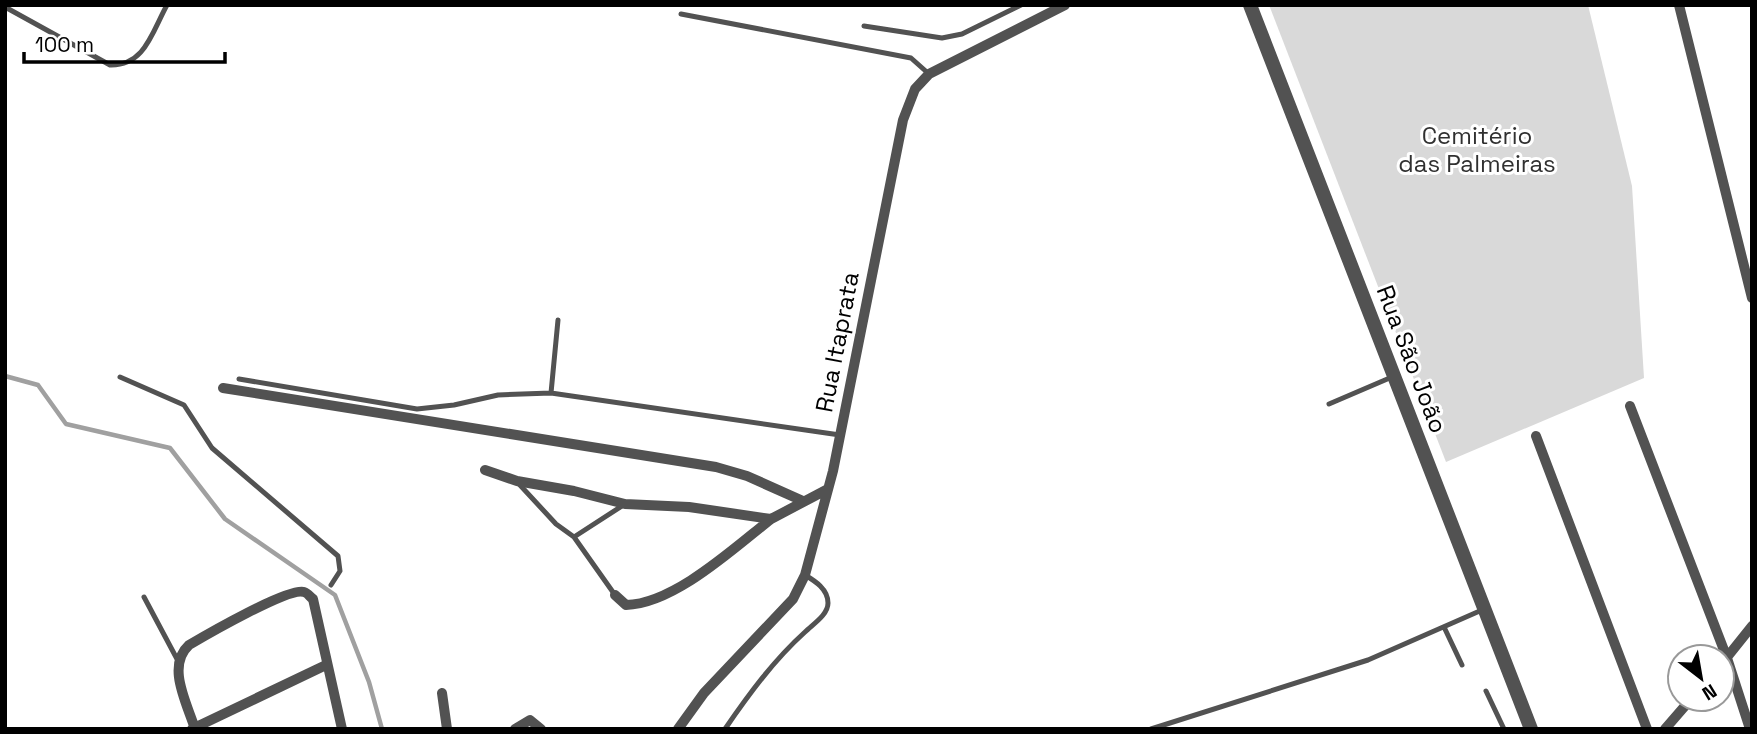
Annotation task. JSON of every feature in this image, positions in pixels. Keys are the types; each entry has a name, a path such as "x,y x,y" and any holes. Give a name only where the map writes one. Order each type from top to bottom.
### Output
{"street":[{"name":"Rua Itaprata","path":"678,729 704,692 793,599 805,575 840,435 903,120 915,89 929,74 1065,5"},
{"name":"Rua São João","path":"1250,5 1395,376 1482,610 1531,729"},
{"path":"1679,5 1752,298"},
{"path":"223,388 716,467 747,476 803,501"},
{"path":"1630,406 1718,643"},
{"path":"1536,436 1647,729"},
{"path":"485,470 517,481 625,504 690,507 771,519"},
{"path":"615,595 626,605 663,595 715,563 771,519 828,489"},
{"path":"326,665 194,728 177,663 189,645 288,595 304,592 313,599 342,729"},
{"path":"1736,645 1752,626"},
{"path":"1736,692 1750,729"},
{"path":"442,693 447,729"},
{"path":"1665,729 1679,713"},
{"path":"515,729 530,720 541,729"}],"lane":[{"path":"5,7 110,65 125,65 138,58 167,5"},
{"path":"864,26 942,38 962,34 1021,5"},
{"path":"681,14 911,58 929,74"},
{"path":"551,393 558,320"},
{"path":"1329,404 1395,376"},
{"path":"120,377 184,405 212,448 338,556 340,571 331,585"},
{"path":"239,379 417,409 454,405 498,395 551,393 840,435"},
{"path":"517,481 556,524 573,537 615,595"},
{"path":"573,537 625,504"},
{"path":"725,729 779,657 824,614 828,604 826,593 817,582 805,575"},
{"path":"144,597 177,663"},
{"path":"1151,729 1368,660 1482,610"},
{"path":"1444,627 1462,665"},
{"path":"1486,691 1504,729"}],"green space":[{"name":"Cemitério das Palmeiras","path":"1269,5 1588,5 1632,186 1644,378 1446,462"}],"waterway":[{"path":"5,376 38,385 66,424 170,448 225,519 335,595 369,682 382,729"}]}
